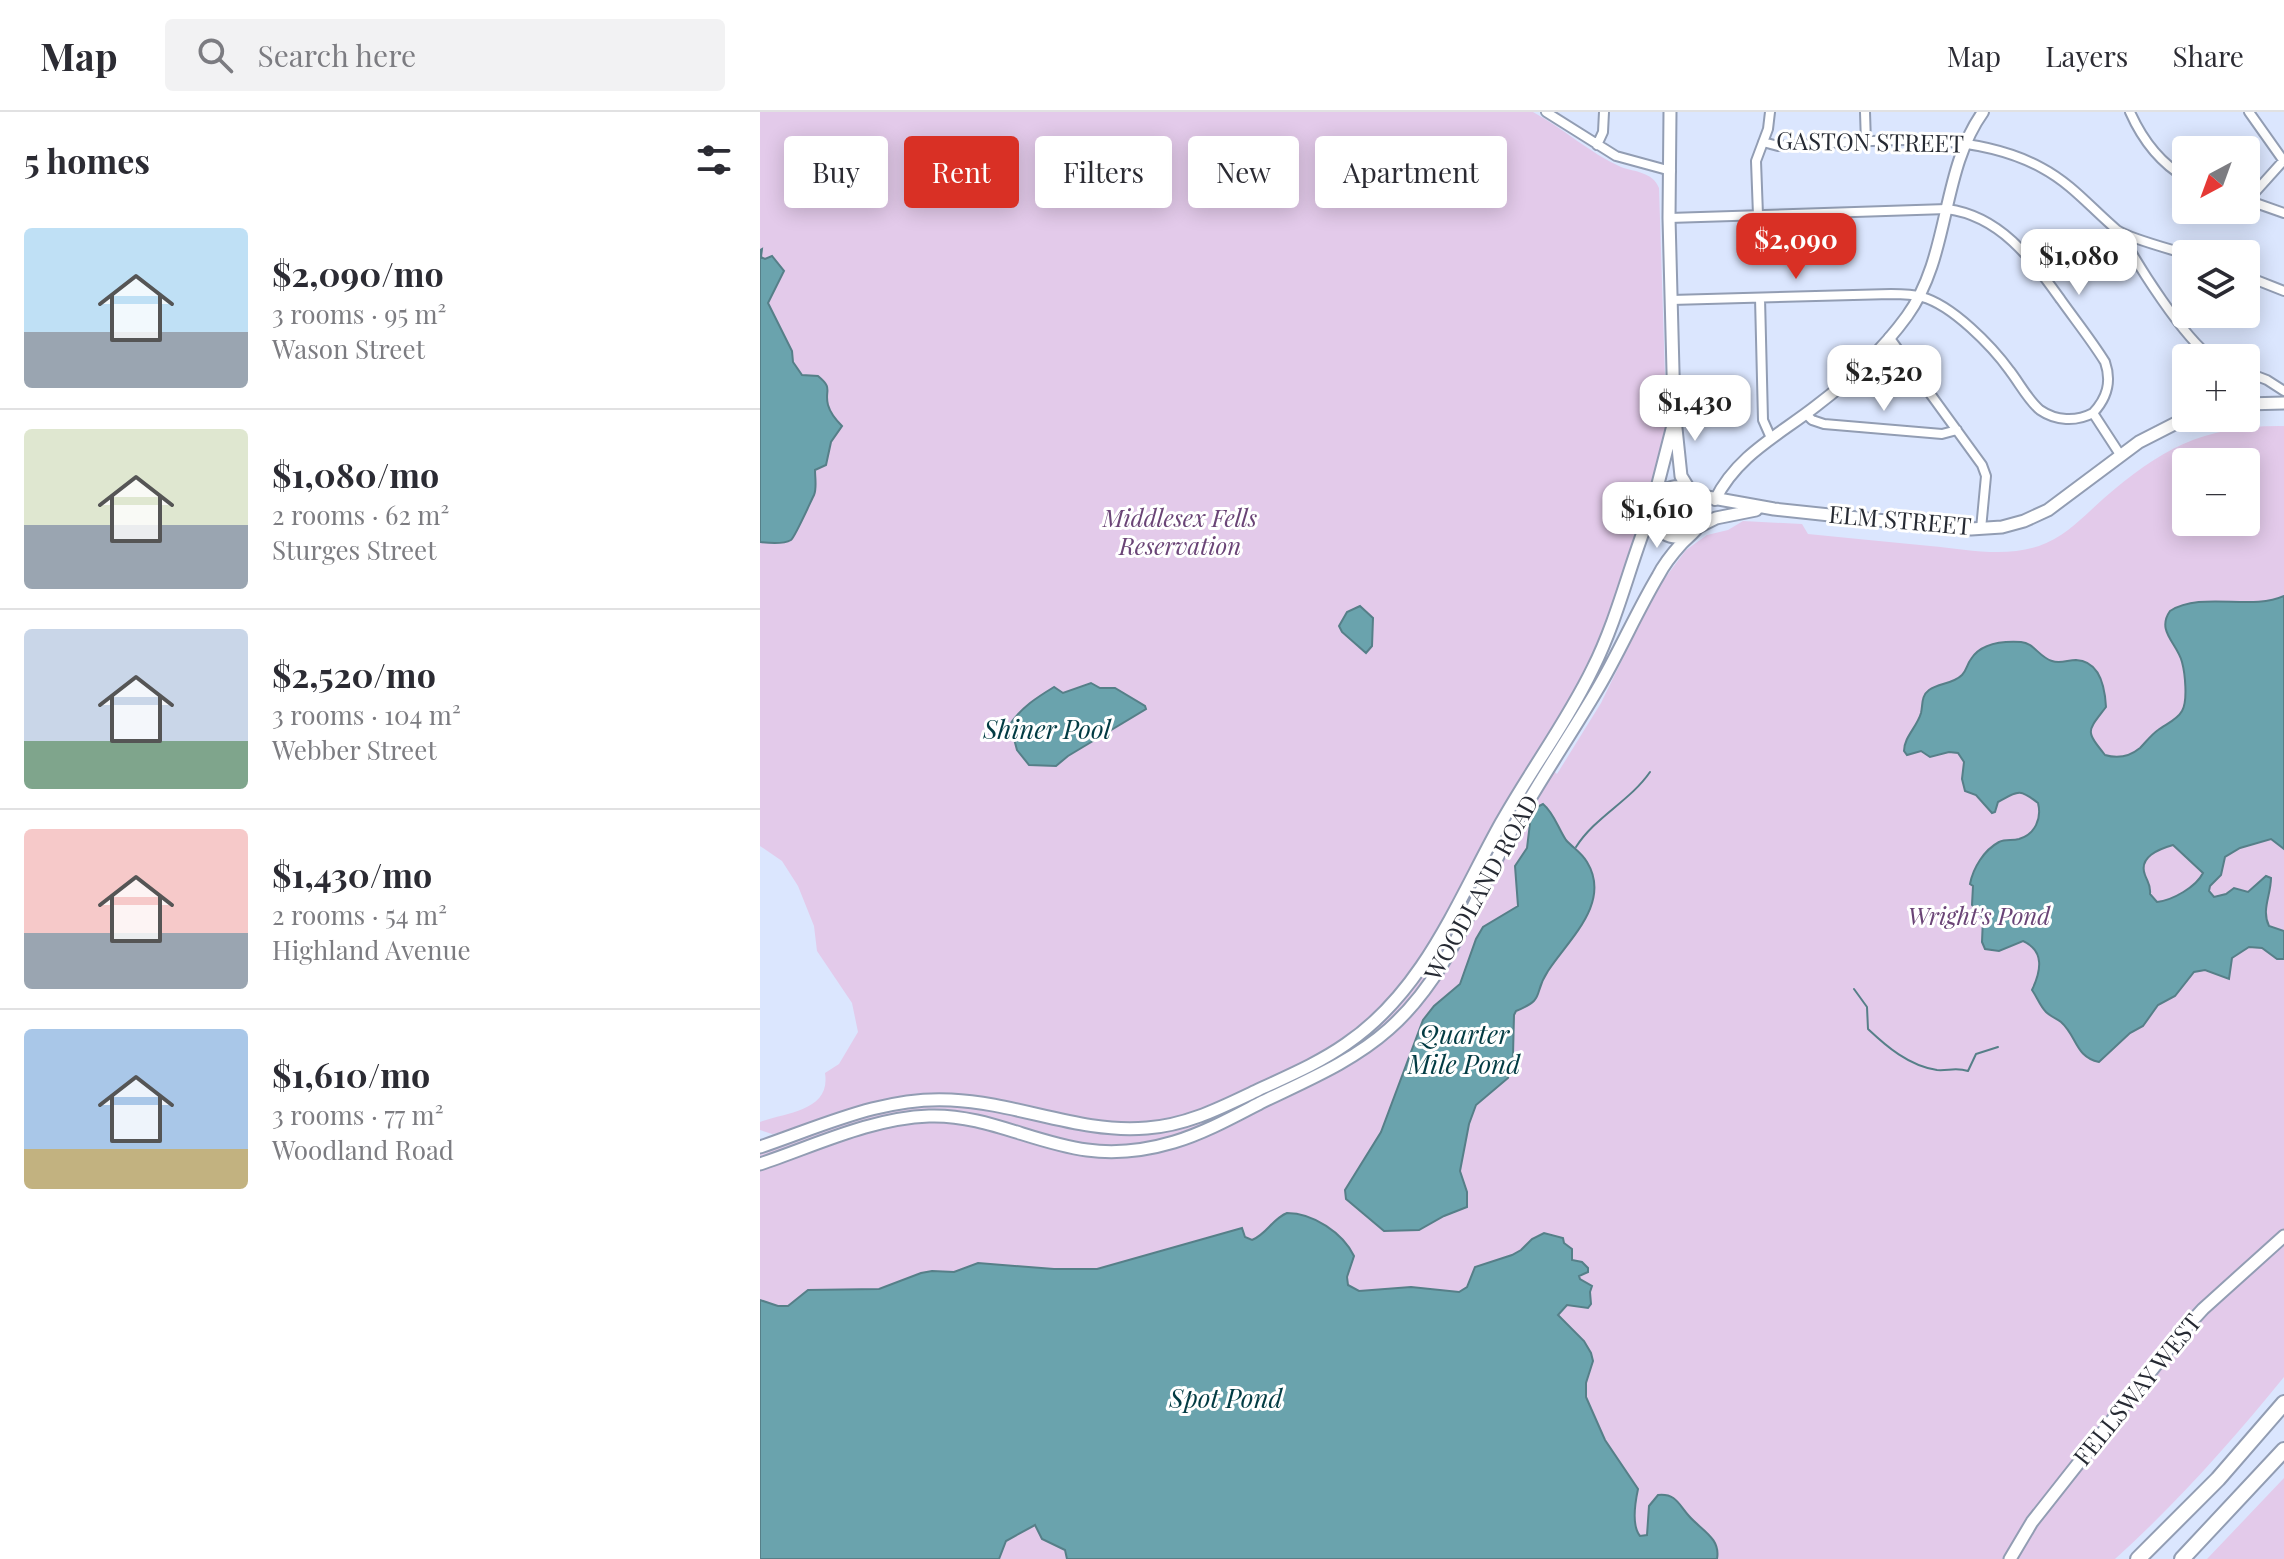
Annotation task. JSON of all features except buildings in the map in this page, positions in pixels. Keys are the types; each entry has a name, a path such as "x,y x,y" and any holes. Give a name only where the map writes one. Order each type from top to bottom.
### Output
{"highway":[{"path":"2138,1559 2218,1479 2284,1403"},
{"path":"2182,1559 2284,1450"}],"main road":[{"path":"1670,112 1669,218 1674,409 1681,476 1693,492 1703,511 1696,530 1684,537 1668,536 1656,527 1653,506 1668,488 1678,486 1693,492"},
{"path":"2260,404 2284,403"},
{"name":"WOODLAND ROAD","path":"760,1147 859,1113 900,1103 952,1100 1109,1129 1170,1125 1216,1110 1318,1061 1356,1038 1384,1013 1417,974 1531,785 1582,690 1599,656 1653,506 1669,446 1674,409"},
{"name":"ELM STREET","path":"1693,492 1715,500 1774,509 1981,529 2013,524 2042,514 2149,435 2172,424"},
{"name":"ELM STREET","path":"1696,530 1716,518 1738,512 1774,509"},
{"name":"WOODLAND ROAD","path":"760,1164 878,1124 908,1118 966,1118 992,1123 1058,1145 1097,1151 1140,1149 1174,1142 1339,1064 1372,1042 1397,1022 1446,960 1531,785 1597,690 1670,557 1696,530"},
{"path":"1030,1136 1036,1114"},
{"path":"1170,1125 1174,1142"},
{"name":"FELLSWAY WEST","path":"2010,1559 2032,1522 2181,1333 2284,1236"}],"street":[{"path":"1546,112 1597,145 1633,162 1671,171"},
{"path":"1597,145 1603,132 1604,112"},
{"path":"1758,215 1756,161 1768,129 1770,112"},
{"path":"1865,112 1866,143"},
{"path":"1715,500 1740,463 1848,379 1889,337 1920,296 1965,142 1983,112"},
{"path":"2130,112 2158,156 2172,167"},
{"path":"2249,112 2284,160 2260,186"},
{"name":"GASTON STREET","path":"1763,142 1776,146 1965,142 2008,153 2042,168 2083,196 2120,232 2172,249"},
{"path":"2260,205 2284,213"},
{"path":"1669,218 1960,211 1984,222 2020,246 2091,341 2105,362 2109,377 2105,395 2093,413 2066,419 2042,411 2000,358 1977,336 1935,302 1920,296 1891,294 1671,300"},
{"path":"2120,232 2137,262 2197,344"},
{"path":"2260,282 2284,291"},
{"path":"1760,298 1763,420 1771,438"},
{"path":"1889,337 1985,472 1981,529"},
{"path":"2260,377 2284,391"},
{"path":"1927,433 1940,424 1943,415 1939,406"},
{"path":"2093,413 2121,456"},
{"path":"1806,414 1818,423 1927,433 1957,430"}],"green space":[{"name":"Middlesex Fells Reservation","path":"760,112 1533,112 1610,162 1648,176 1659,188 1667,440 1658,476 1595,653 1536,754 1557,774 1601,703 1656,590 1686,550 1707,535 1728,530 1743,521 1802,524 1808,534 1998,552 2026,550 2065,532 2124,481 2172,450 2172,536 2260,536 2260,448 2176,448 2221,432 2260,432 2260,427 2284,426 2284,1377 2203,1471 2115,1559 760,1559 760,1141 783,1132 772,1134 760,1130 760,1122 814,1103 825,1086 825,1073 839,1064 858,1032 852,1003 817,951 814,926 798,886 782,861 760,846"},
{"path":"2284,1478 2284,1559 2207,1559"}],"water":[{"path":"760,250 761,257 772,256 784,271 768,303 792,351 793,362 802,375 818,376 826,384 829,408 842,426 831,442 826,465 815,470 815,492 796,533 791,540 780,543 760,542"},
{"name":"Wright's Pond","path":"2284,596 2284,849 2271,839 2240,848 2225,857 2221,875 2209,891 2214,897 2234,888 2248,892 2266,876 2271,878 2267,920 2269,926 2284,931 2284,959 2277,959 2262,948 2249,947 2232,958 2229,979 2205,970 2194,972 2175,996 2158,1005 2143,1026 2130,1033 2099,1062 2091,1059 2085,1056 2061,1022 2044,1010 2032,990 2039,969 2035,950 2023,941 1999,951 1985,949 1982,942 1983,918 1972,905 1973,886 1970,884 1980,860 1999,842 2029,834 2038,820 2038,803 2018,793 1998,802 1992,813 1976,795 1965,791 1962,779 1964,762 1958,753 1930,757 1921,751 1907,755 1904,751 1906,741 1919,718 1926,692 1958,678 1981,649 2000,643 2021,642 2052,661 2076,660 2096,670 2106,707 2092,727 2092,735 2105,755 2128,755 2177,717 2184,706 2183,667 2165,625 2170,611 2197,602 2271,600","holes":["2173,845 2203,873 2183,892 2157,902 2150,894 2144,863 2151,855"]},
{"path":"1360,606 1373,618 1372,646 1366,653 1339,626 1347,612"},
{"name":"Shiner Pool","path":"1091,683 1100,688 1115,688 1146,709 1056,766 1029,765 1017,750 1010,724 1030,703 1054,687 1063,693"},
{"name":"Quarter Mile Pond","path":"1543,804 1566,840 1587,862 1593,877 1591,906 1576,934 1543,979 1536,999 1514,1015 1513,1055 1508,1078 1476,1105 1460,1171 1467,1192 1467,1207 1419,1230 1384,1231 1346,1199 1345,1190 1381,1132 1423,1020 1460,984 1483,927 1518,906 1515,866 1527,848 1531,815"},
{"name":"Spot Pond","path":"1287,1213 1307,1216 1343,1240 1354,1256 1347,1277 1348,1285 1359,1291 1411,1287 1459,1292 1467,1287 1475,1267 1512,1255 1544,1233 1563,1238 1572,1249 1572,1260 1582,1262 1588,1268 1588,1272 1579,1276 1592,1286 1591,1304 1588,1308 1567,1305 1558,1315 1584,1341 1591,1353 1593,1361 1586,1383 1586,1397 1605,1440 1638,1489 1634,1514 1637,1531 1640,1536 1647,1535 1649,1506 1658,1495 1669,1496 1713,1540 1717,1559 1067,1559 1065,1550 1042,1539 1035,1525 1006,1541 999,1559 760,1559 760,1300 788,1306 808,1290 879,1289 921,1273 954,1272 978,1263 1097,1269 1242,1228 1245,1237 1252,1240"}],"waterway":[{"path":"1576,847 1650,772"},
{"path":"1854,989 1867,1007 1868,1029 1890,1048 1917,1064 1937,1070 1968,1071 1976,1054 1998,1047"}]}
